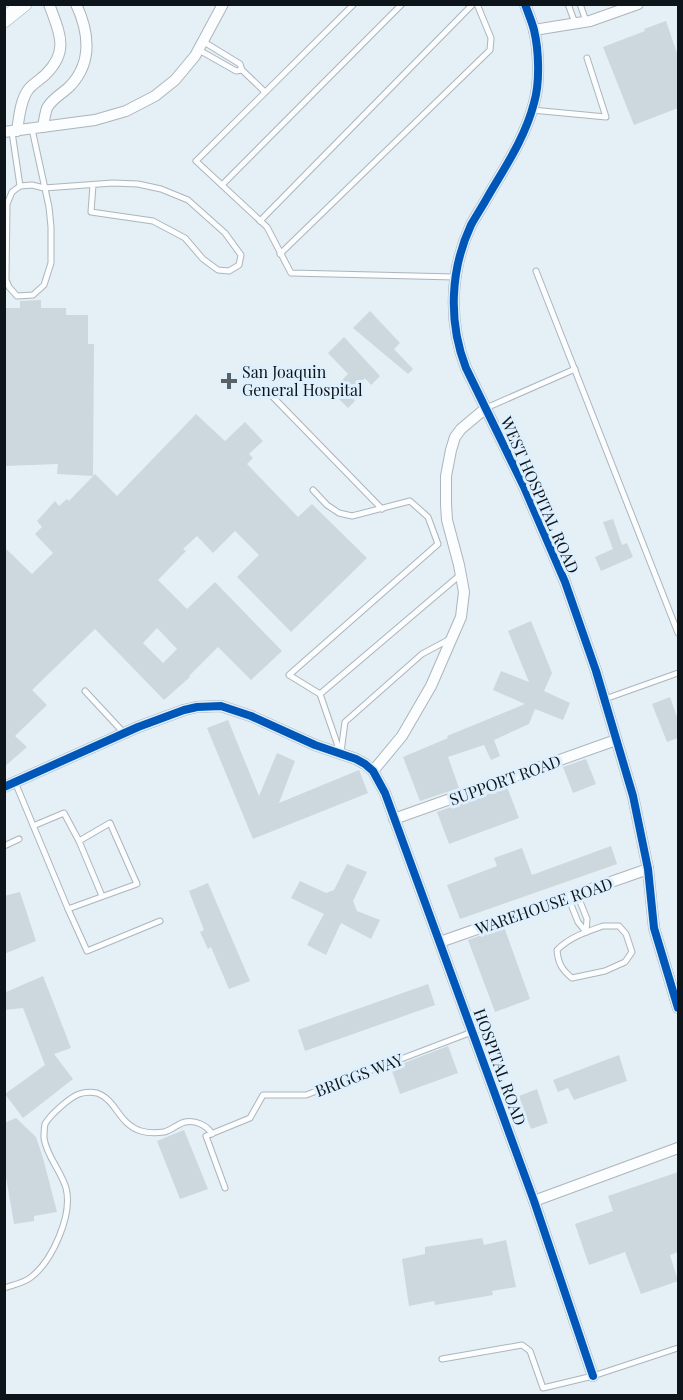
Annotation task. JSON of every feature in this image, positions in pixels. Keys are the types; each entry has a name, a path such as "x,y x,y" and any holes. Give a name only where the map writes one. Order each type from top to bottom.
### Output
{"street":[{"path":"4,20 24,4"},
{"path":"11,132 27,90 48,73 59,56 62,43 49,4"},
{"path":"37,128 50,103 78,76 85,60 87,46 85,27 76,4"},
{"path":"11,132 95,120 126,111 155,96 175,80 201,46 223,4"},
{"name":"WEST HOSPITAL ROAD","path":"525,4 534,30 538,86 519,144 472,224 460,254 455,277 455,327 460,353 524,487 565,582 605,699 633,796 648,869 654,927 678,1008"},
{"path":"534,30 580,22 622,7 638,4"},
{"name":"WEST HOSPITAL ROAD","path":"373,771 402,736 431,686 461,617 464,592 447,520 446,476 455,437 486,408"},
{"path":"4,787 124,733 184,710 220,706 251,716 315,745 365,764 373,771"},
{"name":"SUPPORT ROAD","path":"394,819 616,740"},
{"name":"HOSPITAL ROAD","path":"373,771 385,793 440,942 534,1201 593,1376"},
{"name":"WAREHOUSE ROAD","path":"440,942 648,869"},
{"path":"534,1201 678,1148"}],"lane":[{"path":"354,4 196,161 267,227 291,273 455,277"},
{"path":"222,185 402,4"},
{"path":"260,221 473,4"},
{"path":"280,254 490,50 491,38 477,4"},
{"path":"568,4 580,22"},
{"path":"580,4 580,22"},
{"path":"201,46 236,71 242,70"},
{"path":"201,46 240,64 242,70 265,92"},
{"path":"532,110 606,117 587,58"},
{"path":"37,128 44,188 49,207 51,263 44,285 33,295 17,296 6,280 8,204 12,192 21,186 32,185 44,188 113,183 138,184 161,189 188,200 225,232 241,255 239,265 230,272 218,270 203,259 184,238 153,221 91,212 93,185"},
{"path":"11,132 21,186"},
{"path":"537,271 678,633"},
{"path":"486,408 575,369"},
{"path":"272,395 382,509"},
{"path":"313,490 327,506 339,513 352,516 410,501 428,517 438,544 289,675 320,694 340,754"},
{"path":"320,694 461,574"},
{"path":"340,754 345,722 422,654 452,637"},
{"path":"605,699 678,673"},
{"path":"85,691 124,733"},
{"path":"15,782 87,951 160,921"},
{"path":"33,826 64,813 80,841 102,896"},
{"path":"68,909 137,884 110,824 80,841"},
{"path":"4,846 19,839"},
{"path":"573,896 586,920 586,932"},
{"path":"573,896 578,922 586,932"},
{"path":"603,926 619,926 626,933 632,952 625,963 605,971 572,978 562,970 557,950 566,941 586,932 603,926"},
{"name":"BRIGGS WAY","path":"212,1134 250,1118 263,1095 306,1095 472,1032"},
{"path":"4,1288 27,1280 37,1271 63,1228 68,1208 66,1189 63,1177 45,1145 44,1127 61,1106 80,1094 90,1092 109,1101 122,1119 137,1130 150,1133 165,1131 186,1122 199,1123 210,1130 212,1134 206,1136 225,1188"},
{"path":"442,1359 522,1346 530,1351 543,1388 593,1376 678,1348"}],"building":[{"path":"666,21 678,56 678,108 634,125 603,47"},
{"path":"41,300 41,308 66,308 66,315 88,315 88,344 94,344 93,476 57,474 58,464 4,466 4,308 20,308 20,301"},
{"path":"370,311 400,343 394,349 413,369 408,374 353,328"},
{"path":"344,337 380,376 371,385 365,378 349,394 355,401 348,408 331,391 348,374 328,353"},
{"path":"196,414 225,441 245,422 263,441 249,454 253,458 247,464 298,517 312,504 367,558 291,632 237,577 259,555 235,531 213,553 197,536 183,549 186,551 158,580 187,609 215,582 282,651 251,680 218,647 164,700 95,629 32,690 47,705 15,736 27,747 4,767 4,547 32,574 53,553 35,534 42,527 37,521 55,501 59,506 67,499 69,501 95,474 117,496","holes":["157,628 177,649 163,663 143,643"]},
{"path":"613,519 622,545 627,543 633,557 601,571 595,557 613,549 603,522"},
{"path":"531,621 552,673 544,691 570,703 563,720 535,709 529,724 494,740 500,756 491,760 484,745 448,757 459,788 420,801 403,757 525,704 493,690 501,671 529,682 508,631"},
{"path":"670,697 678,720 678,738 667,742 652,704"},
{"path":"228,720 259,796 277,753 295,761 279,803 359,770 368,793 253,839 207,728"},
{"path":"586,759 596,784 573,793 563,767"},
{"path":"507,787 519,818 449,844 437,812"},
{"path":"611,846 617,864 460,919 447,885 497,866 494,858 522,848 532,875"},
{"path":"347,864 367,872 353,901 357,911 380,920 371,939 341,923 326,955 307,945 324,914 291,898 300,881 326,893 334,890"},
{"path":"208,883 250,981 229,989 211,947 208,949 200,932 204,930 189,891"},
{"path":"20,892 36,941 4,954 4,896"},
{"path":"504,927 530,999 495,1012 468,940"},
{"path":"43,976 71,1048 54,1054 73,1079 23,1118 5,1094 45,1065 23,1008 4,1010 4,993"},
{"path":"428,984 435,1005 305,1051 298,1030"},
{"path":"448,1046 458,1073 400,1094 391,1068"},
{"path":"619,1055 627,1081 574,1100 568,1088 558,1092 553,1080"},
{"path":"537,1089 548,1123 531,1129 519,1096"},
{"path":"16,1118 36,1137 57,1212 34,1216 34,1221 14,1224 4,1165 4,1123"},
{"path":"184,1130 208,1189 180,1199 157,1141"},
{"path":"678,1172 678,1252 670,1255 678,1281 641,1294 625,1252 589,1265 575,1224 613,1211 608,1196"},
{"path":"482,1238 484,1245 506,1240 516,1287 492,1291 493,1295 435,1305 434,1301 409,1306 402,1259 425,1254 425,1247"}],"cycle path":[{"path":"525,4 537,47 536,95 520,140 471,225 464,242 455,278 456,333 466,368 524,487 565,582 596,671 633,796 648,869 654,928 678,1008"},
{"path":"4,787 138,727 197,707 221,706 251,716 315,745 356,759 373,771 385,793 534,1201 593,1376"}],"place":[{"name":"San Joaquin General Hospital","path":"229,381"}]}
